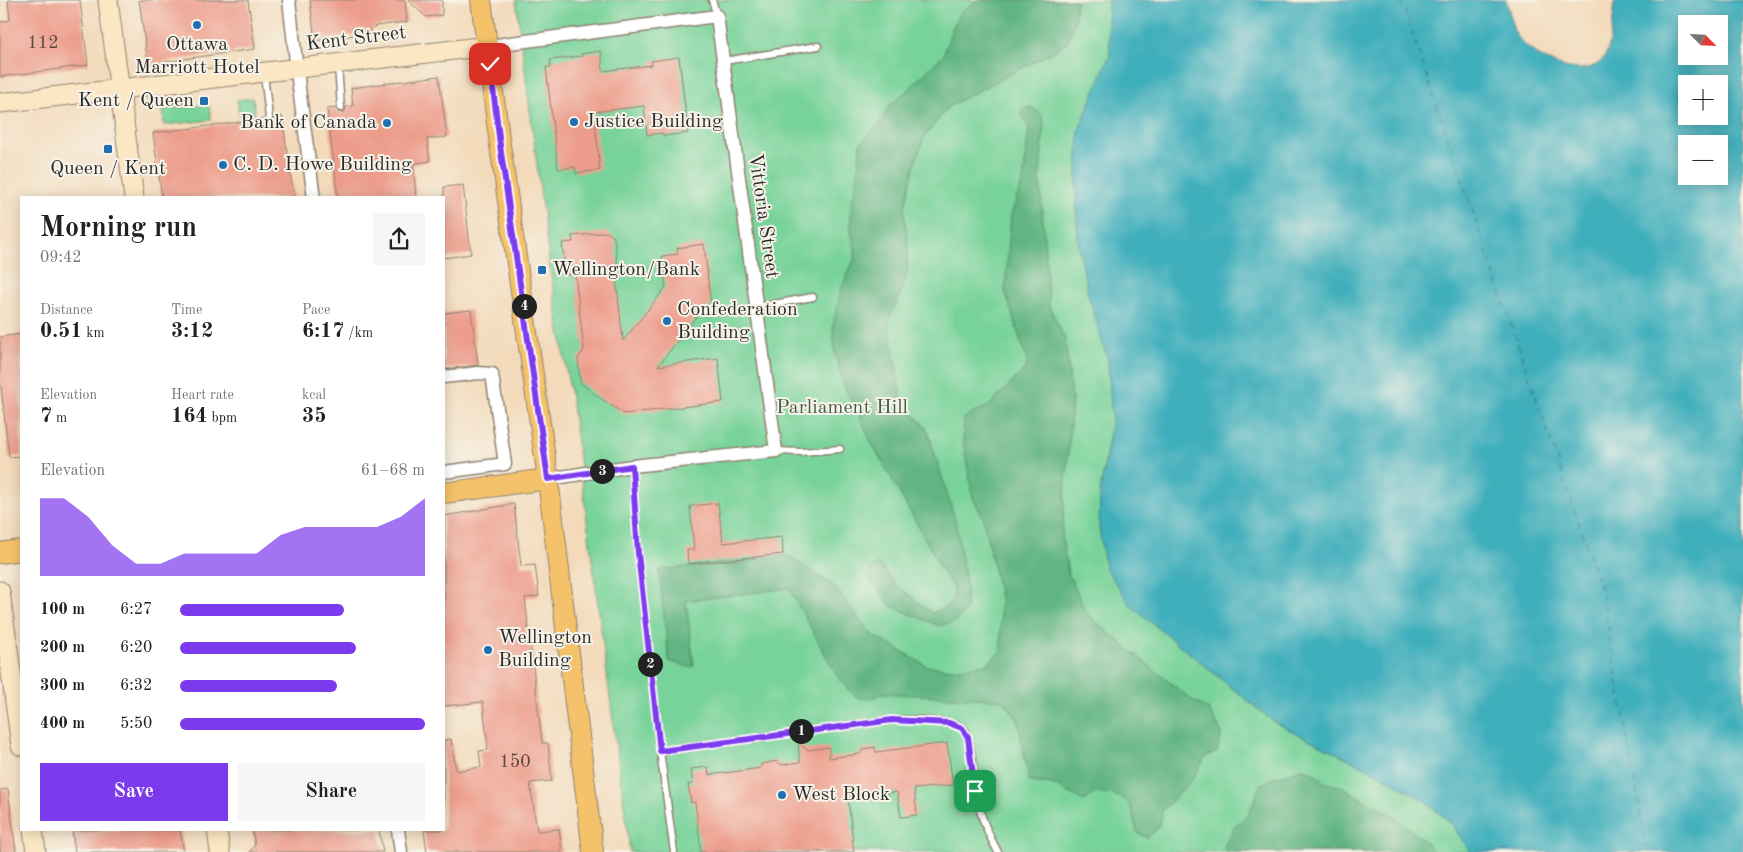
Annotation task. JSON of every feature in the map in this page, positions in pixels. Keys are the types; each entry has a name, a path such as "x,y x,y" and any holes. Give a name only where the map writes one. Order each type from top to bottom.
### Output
{"main road":[{"path":"108,0 134,196"},
{"path":"481,0 548,479 593,852"},
{"name":"Kent Street","path":"0,103 488,46"},
{"path":"445,493 548,479"},
{"path":"0,553 20,550"},
{"path":"0,591 20,739"},
{"path":"33,831 36,852"},
{"path":"217,831 220,852"}],"street":[{"path":"289,0 314,196"},
{"name":"Kent Street","path":"488,46 718,16"},
{"name":"Vittoria Street","path":"718,16 776,451"},
{"path":"445,377 482,373 492,374 505,464 445,472"},
{"path":"548,479 632,466 776,451"},
{"path":"398,831 400,852"}],"lane":[{"path":"712,0 718,16"},
{"path":"724,61 818,46"},
{"path":"338,64 341,108"},
{"path":"263,72 269,118"},
{"path":"757,307 813,297"},
{"path":"776,451 801,452 840,449"},
{"path":"632,466 638,553 660,751 674,852"},
{"path":"660,751 892,720 903,719 953,724 962,728 968,737 983,823 998,852"}],"green space":[{"name":"Parliament Hill","path":"516,0 1108,0 1110,54 1079,130 1076,197 1078,241 1088,294 1108,360 1112,420 1100,493 1130,605 1274,722 1377,773 1424,800 1452,824 1470,852 630,852 572,404 551,275"},
{"path":"978,0 1076,0 1075,19 1068,42 1049,54 949,106 925,136 915,163 904,211 908,246 907,273 903,288 889,320 889,325 902,401 928,432 956,522 967,590 966,611 955,622 939,626 891,606 871,580 870,570 877,564 885,570 893,582 932,613 946,606 952,599 953,589 950,583 941,570 870,440 858,411 845,389 835,354 833,327 841,289 855,258 855,247 851,233 851,208 858,175 860,144 881,121 891,104 907,91 944,54 958,16"},
{"path":"253,98 255,113 239,115 237,100"},
{"path":"209,105 211,120 164,125 163,109"},
{"path":"1031,107 1040,113 1044,122 1040,177 1049,306 1065,339 1072,400 1062,537 1068,573 1085,610 1098,624 1189,698 1209,710 1222,733 1217,752 1206,756 1193,779 1162,811 1159,826 1147,838 1137,832 1130,806 1117,796 1097,792 1084,801 1053,784 1029,782 1018,720 1003,700 881,693 867,699 855,696 836,674 789,588 686,601 694,666 689,667 669,661 659,570 788,555 834,586 871,634 927,666 952,669 987,664 1001,651 1000,598 983,517 973,498 963,441 964,418 990,405 1026,368 1027,361 1005,291 1011,215 1023,181 1029,127 1022,117 1021,110"},
{"path":"1303,769 1314,772 1324,782 1343,787 1372,805 1388,812 1428,844 1434,852 1226,852 1224,847 1234,827 1249,814 1260,785 1273,778"}],"water":[{"path":"1108,0 1506,0 1513,29 1525,45 1557,65 1582,69 1593,66 1602,60 1608,49 1615,0 1743,0 1743,852 1470,852 1452,824 1424,800 1377,773 1274,722 1130,605 1105,567 1099,528 1100,493 1112,420 1108,360 1088,294 1078,241 1076,197 1079,130 1110,54"}],"building":[{"path":"8,0 80,0 88,65 0,77 0,22 10,20"},
{"name":"Ottawa Marriott Hotel","path":"139,0 248,0 255,49 148,64"},
{"path":"310,0 405,0 407,22 375,26 368,33 315,41"},
{"path":"408,0 442,0 442,15 426,17"},
{"name":"Justice Building","path":"601,51 603,71 652,65 651,61 679,57 688,133 663,136 663,133 647,135 644,106 594,112 600,170 576,173 575,167 558,169 546,67 551,67 550,60 582,56 581,54"},
{"name":"Bank of Canada","path":"439,76 447,137 427,139 430,161 413,164 416,196 338,196 327,109 336,108 338,112 342,113 346,107 353,106 351,88"},
{"name":"C. D. Howe Building","path":"282,116 294,196 162,196 153,133 264,119 270,123 274,118"},
{"path":"463,185 471,254 445,258 444,187"},
{"name":"Confederation Building","path":"607,232 614,237 618,269 615,269 623,341 666,287 662,256 678,254 677,248 704,244 711,307 703,308 658,366 718,358 723,402 624,414 580,382 578,359 584,350 575,274 566,275 562,243 573,242 572,236"},
{"path":"471,310 478,365 445,369 445,313"},
{"path":"20,334 20,456 9,457 0,378 0,337"},
{"path":"718,503 723,543 782,537 783,554 688,564 687,550 694,550 690,506"},
{"name":"Wellington Building","path":"514,504 521,566 535,565 539,596 525,598 542,743 548,743 552,781 530,783 537,831 559,829 562,852 427,852 424,831 445,831 445,740 451,739 456,771 481,767 479,751 488,750 483,702 445,706 445,516"},
{"name":"West Block","path":"798,743 808,750 829,747 829,758 860,754 863,749 875,747 876,752 947,743 953,785 914,789 917,815 901,817 897,792 848,798 854,852 701,852 695,802 691,803 688,784 693,784 691,769 708,767 709,775 761,768 761,764 777,761 781,765 800,762"},
{"path":"8,789 16,852 0,852 0,790"},
{"path":"72,831 180,831 184,852 75,852"},
{"path":"252,831 379,831 383,852 249,852 255,845"}],"ferry route":[{"path":"1401,0 1602,592 1647,852"}],"place":[{"name":"Ottawa Marriott Hotel","path":"197,25"},
{"name":"Kent / Queen","path":"204,101"},
{"name":"Justice Building","path":"574,122"},
{"name":"Bank of Canada","path":"387,123"},
{"name":"Queen / Kent","path":"108,149"},
{"name":"C. D. Howe Building","path":"223,165"},
{"name":"Wellington/Bank","path":"542,270"},
{"name":"Confederation Building","path":"667,321"},
{"name":"Wellington Building","path":"488,650"},
{"name":"West Block","path":"782,795"}],"route":[{"path":"490,64 548,479 632,466 638,553 660,751 892,720 903,719 949,723 958,725 968,737 975,791"}]}
